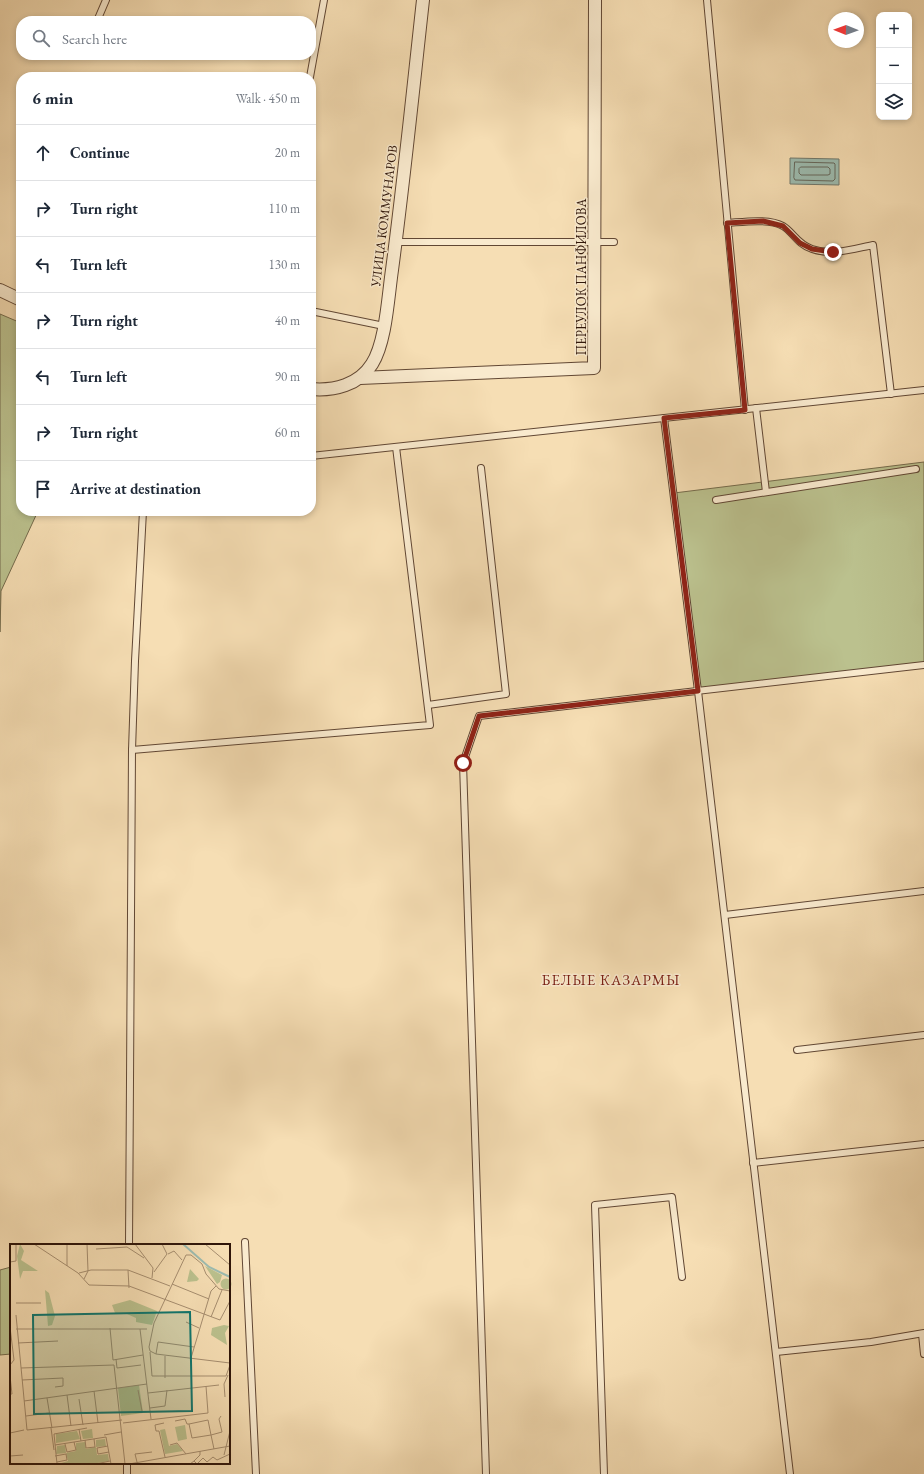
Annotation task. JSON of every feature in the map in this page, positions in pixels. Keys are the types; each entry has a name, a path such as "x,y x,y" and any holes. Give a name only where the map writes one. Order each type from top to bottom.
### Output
{"street":[{"name":"УЛИЦА КОММУНАРОВ","path":"316,389 335,388 360,378 372,364 378,351 384,326 396,242 423,0"},
{"name":"ПЕРЕУЛОК ПАНФИЛОВА","path":"360,378 594,368 595,0"},
{"path":"0,290 16,298"}],"lane":[{"path":"99,16 106,0"},
{"path":"316,44 324,0"},
{"path":"707,0 745,410"},
{"path":"311,72 313,60"},
{"path":"727,223 763,221 783,226 800,243 812,249 833,252 873,245 890,394"},
{"path":"396,242 614,242"},
{"path":"316,312 384,326"},
{"path":"316,455 924,390"},
{"path":"756,408 766,492"},
{"path":"664,418 698,691 790,1474"},
{"path":"132,750 430,725 396,447"},
{"path":"428,705 506,694 481,468"},
{"path":"716,500 916,469"},
{"path":"128,1244 132,750 143,516"},
{"path":"486,1474 463,763 479,716 924,665"},
{"path":"724,915 924,892"},
{"path":"797,1050 924,1035"},
{"path":"754,1163 924,1144"},
{"path":"604,1474 595,1205 672,1197 682,1277"},
{"path":"246,1242 256,1474"},
{"path":"776,1352 871,1342 923,1334 924,1354"}],"green space":[{"path":"0,314 16,321 16,516 36,516 1,591 0,632"},
{"path":"924,462 924,665 698,691 674,493"},
{"path":"10,1267 10,1354 0,1355 0,1270"}],"water":[{"path":"790,158 839,159 839,185 790,184"}],"district":[{"name":"БЕЛЫЕ КАЗАРМЫ","path":"611,979"}],"route":[{"path":"463,763 479,716 698,691 664,418 745,410 727,223 763,221 783,226 800,243 812,249 833,252"}]}
